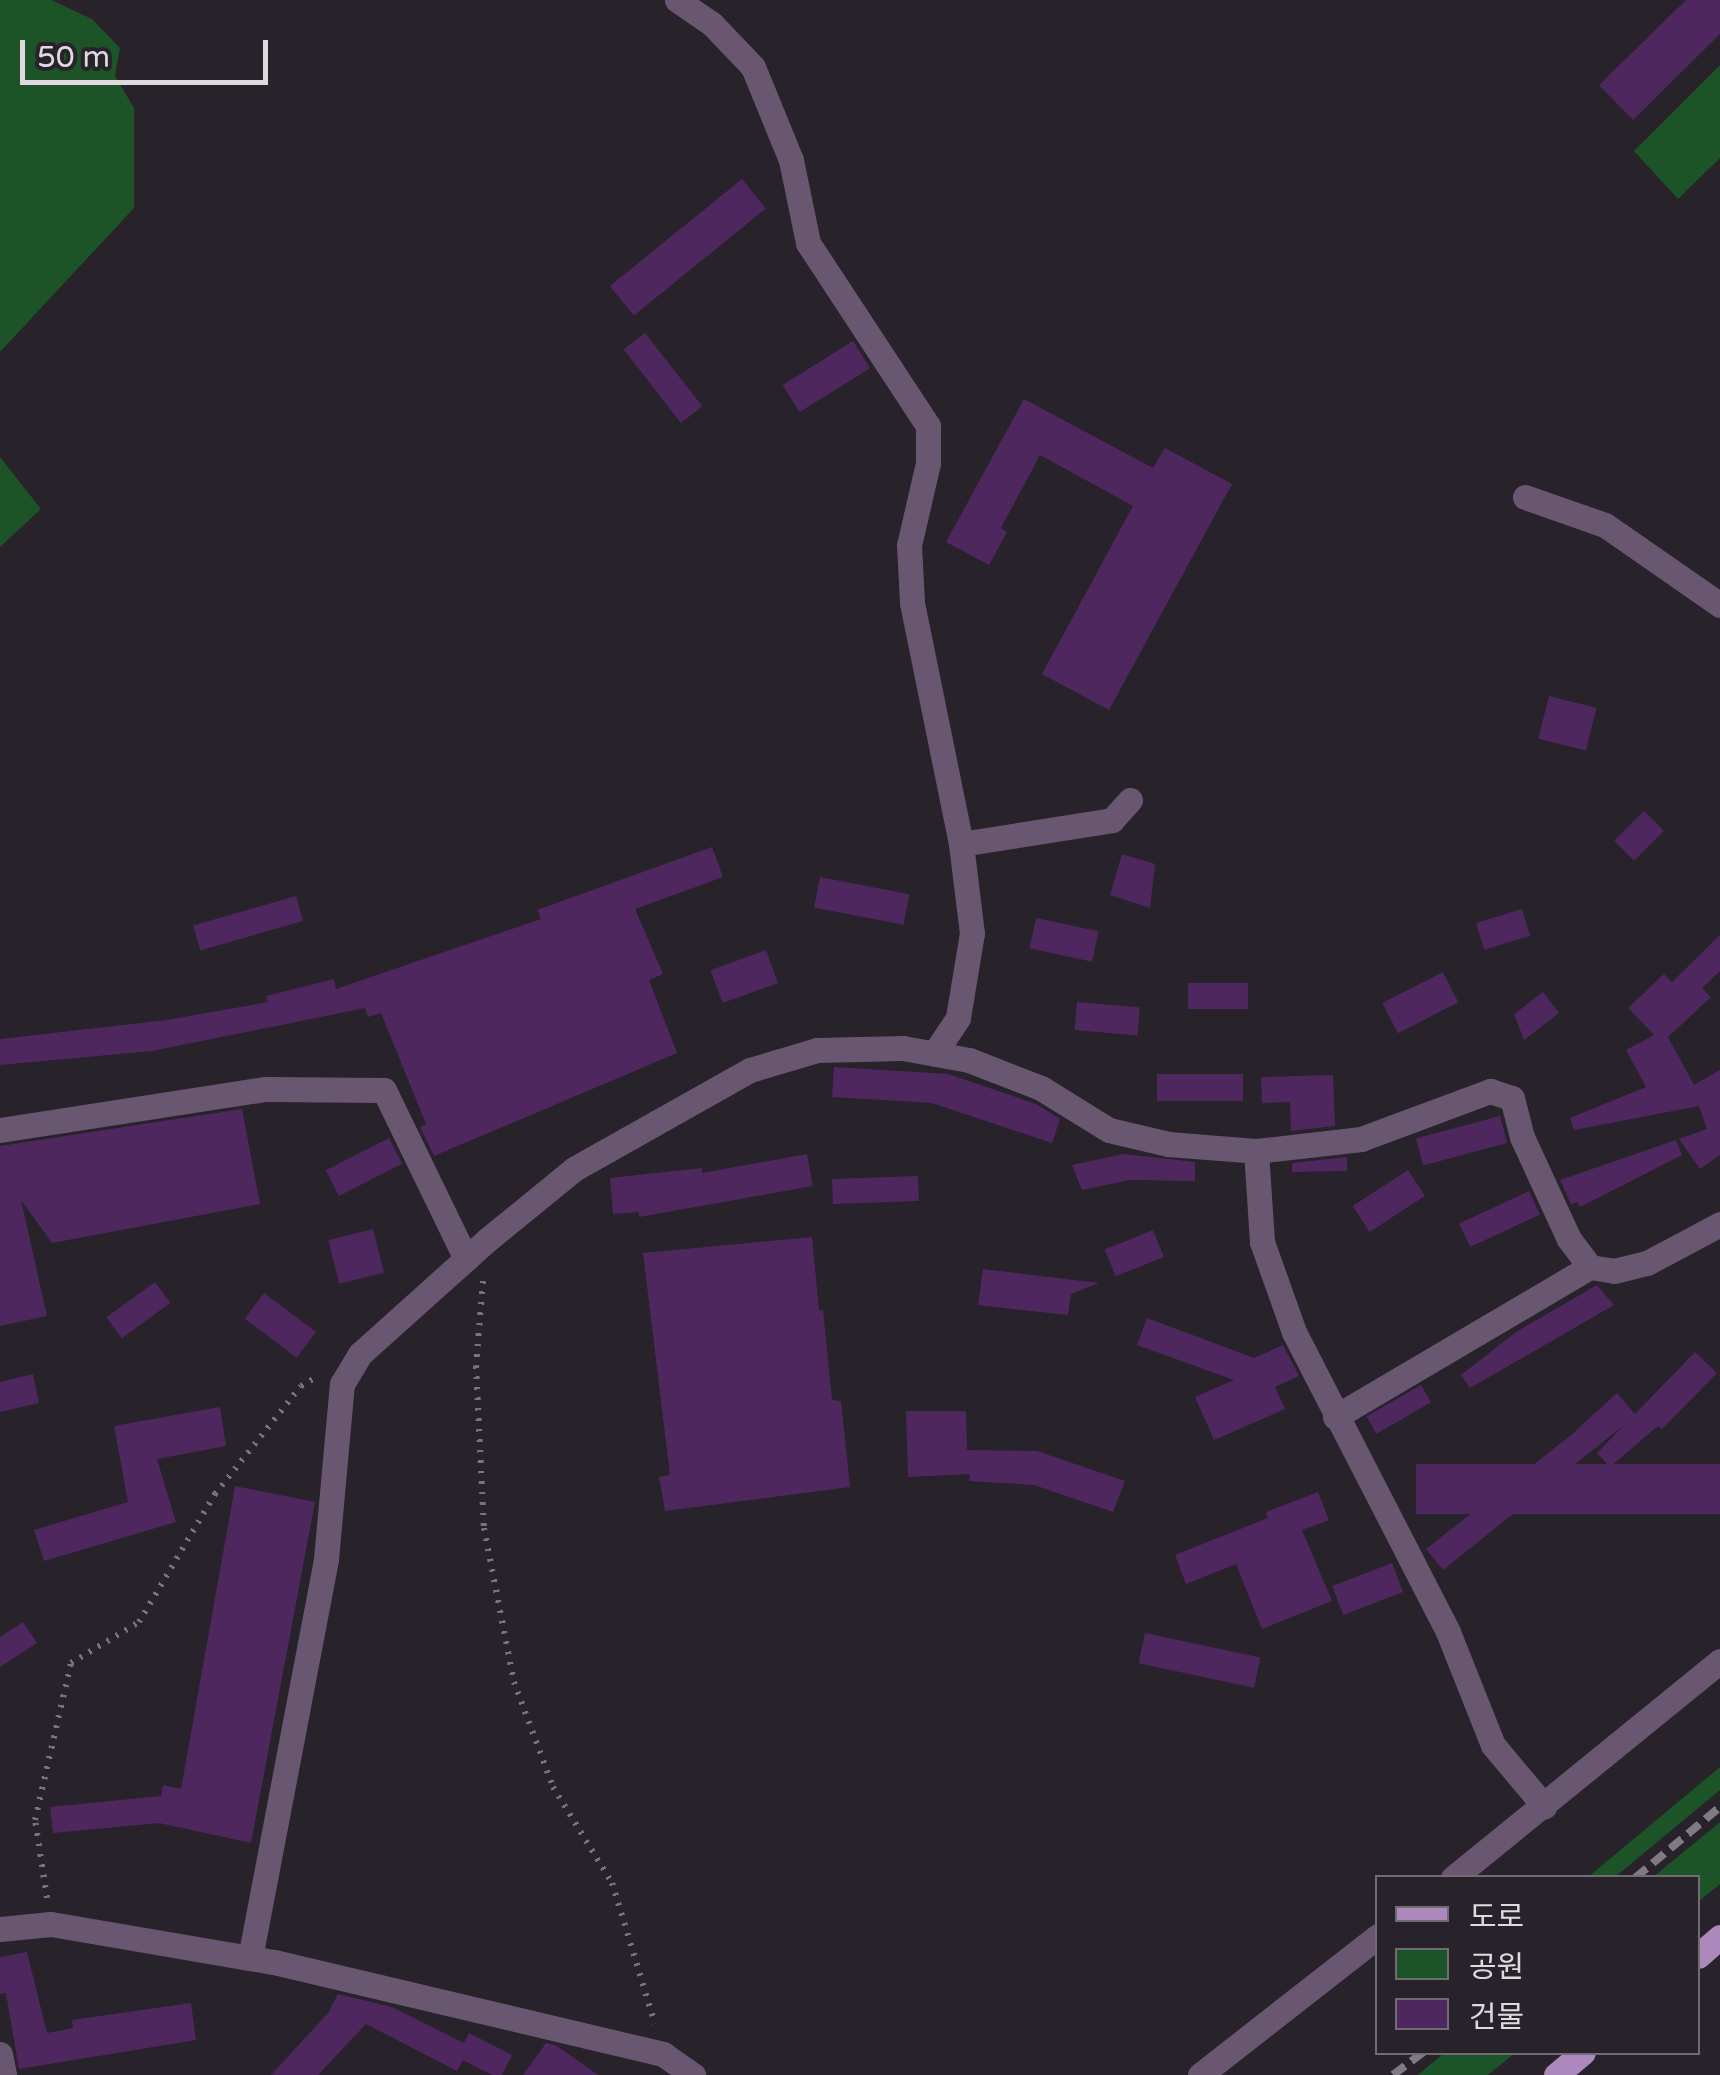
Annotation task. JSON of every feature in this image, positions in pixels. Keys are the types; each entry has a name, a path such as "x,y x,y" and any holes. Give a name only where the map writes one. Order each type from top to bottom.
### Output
{"main road":[{"path":"1700,1954 1720,1937"},
{"path":"1556,2075 1579,2055"}],"street":[{"path":"677,0 712,24 753,67 790,160 808,243 928,426 928,463 909,545 912,603 961,844 972,932 958,1018 934,1054"},
{"path":"1525,497 1605,525 1720,605"},
{"path":"961,844 1112,820 1130,800"},
{"path":"250,1958 326,1559 342,1384 360,1354 466,1258 574,1169 750,1070 817,1050 903,1048 969,1060 1041,1088 1109,1130 1168,1144 1256,1152 1361,1139 1490,1091 1512,1098 1522,1138 1569,1238 1590,1267"},
{"path":"0,1130 266,1089 384,1090 466,1258"},
{"path":"1256,1152 1262,1242 1275,1288 1334,1418 1448,1632 1493,1745 1544,1806"},
{"path":"1334,1418 1590,1267 1614,1271 1648,1263 1720,1224"},
{"path":"1457,1875 1720,1661"},
{"path":"0,1929 52,1924 250,1958 663,2054 693,2075"},
{"path":"1200,2075 1375,1938"},
{"path":"0,2054 4,2075"}],"path":[{"path":"487,1240 476,1366 484,1528 514,1682 553,1786 612,1883 663,2054"},
{"path":"52,1924 35,1820 71,1663 139,1622 215,1494 301,1386 360,1354"}],"green space":[{"path":"0,0 51,0 92,19 120,48 115,76 134,108 134,208 0,352"},
{"path":"1720,65 1720,158 1678,199 1634,151"},
{"path":"0,457 41,509 0,547"},
{"path":"1720,1767 1720,1790 1617,1875 1590,1875"},
{"path":"1720,1822 1720,1884 1700,1900 1700,1875 1655,1875"},
{"path":"1441,2055 1513,2055 1488,2075 1418,2075"}],"building":[{"path":"1686,0 1720,0 1720,34 1633,120 1599,85"},
{"path":"742,179 766,209 634,316 610,286"},
{"path":"645,333 702,406 681,423 624,350"},
{"path":"853,341 870,368 800,412 783,385"},
{"path":"1024,399 1153,468 1165,448 1232,484 1109,710 1042,674 1133,506 1040,455 1001,528 1007,532 989,565 946,542"},
{"path":"1549,696 1597,708 1586,751 1538,739"},
{"path":"1644,811 1664,831 1634,860 1614,841"},
{"path":"712,847 723,877 635,909 663,974 649,980 677,1053 434,1156 420,1127 426,1124 381,1013 368,1017 365,1008 152,1051 0,1065 0,1039 167,1020 268,1002 266,996 334,979 336,989 541,919 537,910"},
{"path":"1122,854 1155,864 1150,908 1110,895"},
{"path":"820,877 909,894 903,925 814,907"},
{"path":"296,896 303,921 200,950 193,925"},
{"path":"1522,909 1530,936 1484,950 1476,923"},
{"path":"1036,918 1099,931 1092,962 1030,948"},
{"path":"1720,935 1720,971 1702,988 1711,997 1668,1037 1694,1085 1720,1070 1720,1155 1700,1169 1679,1139 1707,1129 1699,1106 1574,1130 1570,1118 1646,1087 1626,1050 1654,1035 1628,1008 1664,974 1672,982"},
{"path":"766,950 778,983 723,1003 711,970"},
{"path":"1443,972 1458,1002 1398,1033 1382,1003"},
{"path":"1188,983 1248,983 1248,1009 1188,1009"},
{"path":"1543,992 1559,1013 1524,1040 1514,1014"},
{"path":"1077,1002 1140,1007 1137,1035 1075,1030"},
{"path":"834,1067 948,1074 1036,1104 1060,1119 1052,1143 932,1103 832,1097"},
{"path":"1157,1074 1243,1074 1243,1101 1157,1101"},
{"path":"1333,1075 1335,1126 1291,1131 1290,1102 1262,1103 1261,1077"},
{"path":"242,1109 260,1204 52,1243 21,1200 47,1316 0,1326 0,1146"},
{"path":"1500,1116 1507,1143 1423,1166 1416,1139"},
{"path":"389,1138 402,1164 339,1196 326,1170"},
{"path":"1676,1140 1682,1155 1580,1207 1577,1202 1571,1204 1560,1180"},
{"path":"807,1154 813,1186 639,1217 639,1212 613,1214 610,1178 702,1168 702,1173"},
{"path":"1124,1154 1195,1162 1195,1181 1130,1180 1082,1190 1072,1165"},
{"path":"1347,1157 1347,1171 1292,1172 1292,1163"},
{"path":"1408,1170 1425,1196 1370,1232 1353,1206"},
{"path":"918,1176 919,1201 833,1204 832,1179"},
{"path":"1529,1191 1540,1215 1470,1247 1459,1224"},
{"path":"373,1229 384,1273 339,1284 328,1240"},
{"path":"1153,1230 1164,1257 1116,1276 1105,1249"},
{"path":"812,1237 832,1400 841,1401 850,1487 665,1511 659,1477 670,1475 643,1253"},
{"path":"983,1269 1099,1283 1071,1294 1068,1315 978,1305"},
{"path":"155,1282 170,1303 122,1338 106,1317"},
{"path":"1597,1285 1614,1305 1470,1388 1461,1375 1516,1332"},
{"path":"264,1293 316,1332 297,1358 245,1319"},
{"path":"1147,1318 1254,1358 1283,1345 1299,1376 1275,1387 1285,1409 1214,1440 1195,1397 1234,1380 1137,1345"},
{"path":"1695,1352 1717,1373 1662,1429 1658,1426 1610,1467 1597,1453 1624,1425 1443,1570 1426,1549 1570,1436 1617,1393 1635,1414"},
{"path":"33,1374 39,1403 0,1412 0,1382"},
{"path":"1421,1385 1431,1402 1376,1434 1366,1416"},
{"path":"220,1407 226,1446 157,1459 176,1522 44,1561 34,1530 128,1502 114,1426"},
{"path":"906,1411 966,1411 967,1450 1037,1451 1125,1481 1113,1512 1034,1485 969,1481 970,1474 908,1477"},
{"path":"1416,1464 1720,1464 1720,1514 1416,1514"},
{"path":"235,1486 315,1502 251,1843 159,1823 53,1833 50,1807 161,1796 163,1785 181,1789"},
{"path":"1318,1492 1329,1520 1302,1530 1332,1601 1262,1629 1236,1564 1186,1584 1175,1555 1268,1518 1266,1512"},
{"path":"1392,1563 1403,1592 1343,1615 1332,1586"},
{"path":"23,1622 37,1643 0,1667 0,1637"},
{"path":"1145,1633 1260,1658 1254,1688 1139,1663"},
{"path":"27,1952 47,2033 73,2028 72,2020 191,2003 196,2040 19,2069 6,1993 0,1994 0,1957"},
{"path":"338,1994 392,2007 464,2043 469,2033 512,2055 502,2075 492,2075 463,2060 457,2071 366,2024 318,2075 271,2075 328,2013"},
{"path":"546,2043 557,2046 598,2075 523,2075"}],"railway":[{"path":"1639,1875 1720,1807"},
{"path":"1393,2075 1419,2055"}]}
